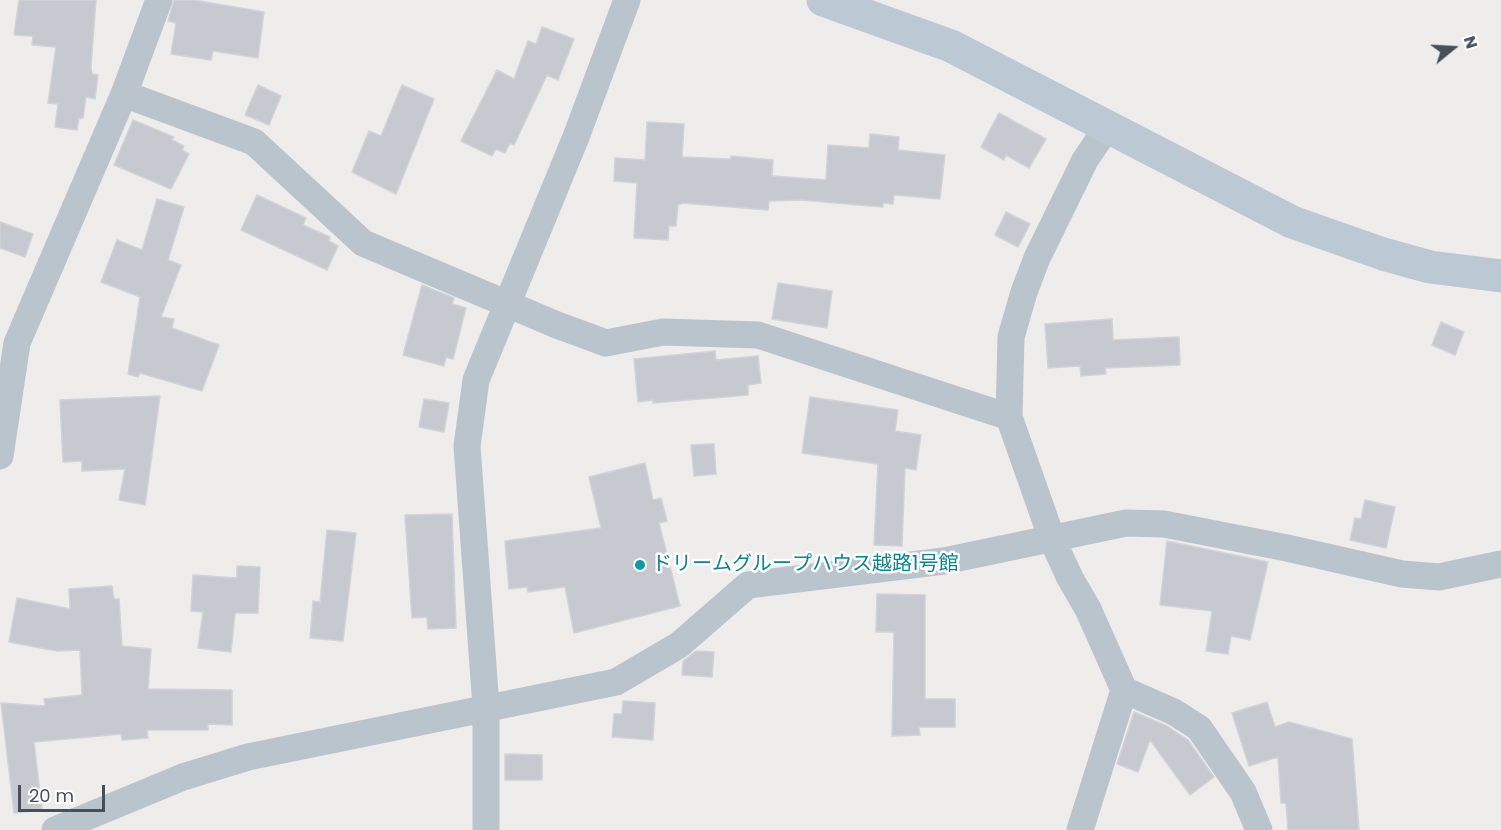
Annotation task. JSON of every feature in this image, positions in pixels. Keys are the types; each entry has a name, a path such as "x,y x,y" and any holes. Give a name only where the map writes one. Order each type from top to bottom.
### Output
{"street":[{"path":"0,456 8,345 124,94 159,0"},
{"path":"486,830 486,707 467,446 476,380 576,137 627,0"},
{"path":"823,0 951,46 1292,222 1383,254 1430,267 1501,276"},
{"path":"124,94 254,142 363,243 508,303 557,326 606,343 663,332 758,335 1009,417"},
{"path":"1080,830 1124,690 1092,617 1052,539 1009,417 1011,337 1037,258 1085,160 1108,126"},
{"path":"55,830 183,777 248,757 616,682 679,645 748,585 944,561 1126,523 1164,524 1287,548 1402,574 1439,576 1501,564"},
{"path":"1124,690 1174,712 1199,728 1243,792 1259,830"}],"building":[{"path":"19,0 96,0 91,67 92,74 98,75 95,99 86,97 83,118 79,118 77,130 55,127 58,104 48,103 56,47 32,45 33,36 14,35"},
{"path":"174,0 194,0 264,12 258,58 213,51 211,60 171,54 176,23 168,21"},
{"path":"542,27 574,39 558,80 547,75 514,145 510,143 505,153 496,149 492,156 461,141 497,70 514,79 528,41 536,44"},
{"path":"258,85 281,96 269,125 245,115"},
{"path":"402,85 434,99 396,194 352,172 369,131 381,136"},
{"path":"999,113 1046,139 1029,168 1006,155 1004,160 981,147"},
{"path":"133,120 174,137 172,140 184,146 182,150 189,154 171,189 114,165"},
{"path":"647,122 684,124 682,157 731,159 731,156 773,160 772,176 826,180 828,145 869,148 870,134 899,137 898,150 945,155 940,199 894,195 893,204 883,203 883,207 801,200 769,201 768,210 683,203 678,205 676,226 669,226 668,240 634,238 637,183 614,181 615,158 645,160"},
{"path":"257,195 306,218 303,225 330,237 329,241 338,246 327,270 241,230"},
{"path":"157,199 184,207 168,260 181,265 161,317 174,319 172,328 219,345 202,391 140,373 138,377 128,374 140,297 101,282 117,240 142,250"},
{"path":"1006,212 1030,224 1018,247 995,235"},
{"path":"0,222 33,234 25,257 0,248"},
{"path":"778,283 832,291 827,328 772,319"},
{"path":"422,285 454,298 452,304 466,308 453,359 446,357 444,366 403,355"},
{"path":"1112,319 1113,340 1179,337 1180,365 1105,368 1106,374 1081,376 1080,366 1048,368 1045,324"},
{"path":"1441,322 1464,332 1455,355 1432,345"},
{"path":"715,351 716,360 758,356 761,383 748,385 748,395 653,403 653,400 638,402 634,359"},
{"path":"160,396 145,505 119,500 125,469 82,471 82,461 63,462 60,400"},
{"path":"810,397 898,410 895,431 921,435 916,470 905,468 902,546 874,545 878,464 802,453"},
{"path":"424,399 449,403 444,432 419,427"},
{"path":"714,444 716,474 694,476 691,445"},
{"path":"645,463 653,500 661,498 667,521 659,523 680,606 574,633 565,587 528,592 527,587 509,589 505,541 601,528 589,477"},
{"path":"1365,500 1395,507 1386,548 1350,540 1355,518 1361,519"},
{"path":"452,514 456,628 428,629 427,617 412,618 405,515"},
{"path":"327,530 356,533 343,641 310,638 313,601 320,602"},
{"path":"1167,541 1268,562 1250,640 1231,636 1228,654 1206,651 1212,611 1160,605"},
{"path":"237,566 260,567 258,613 235,613 231,652 198,648 203,612 191,611 193,575 237,578"},
{"path":"112,586 114,599 119,599 122,646 151,649 148,689 232,690 232,725 208,724 208,730 147,730 148,738 122,740 121,734 34,742 42,810 14,813 1,703 45,706 44,699 82,695 80,650 57,651 9,642 17,598 70,609 69,589"},
{"path":"877,594 925,595 925,699 955,699 955,727 919,727 920,735 892,736 894,632 876,632"},
{"path":"696,651 714,652 712,677 682,675 683,661"},
{"path":"623,701 655,703 653,740 612,737 614,714 622,714"},
{"path":"1267,702 1275,727 1289,722 1352,739 1359,830 1288,830 1286,803 1281,803 1278,757 1249,766 1232,713"},
{"path":"1134,712 1167,726 1188,740 1214,777 1190,795 1150,740 1138,772 1117,764"},
{"path":"505,754 542,755 542,780 505,780"}],"place":[{"name":"ドリームグループハウス越路1号館","path":"640,565"}]}
